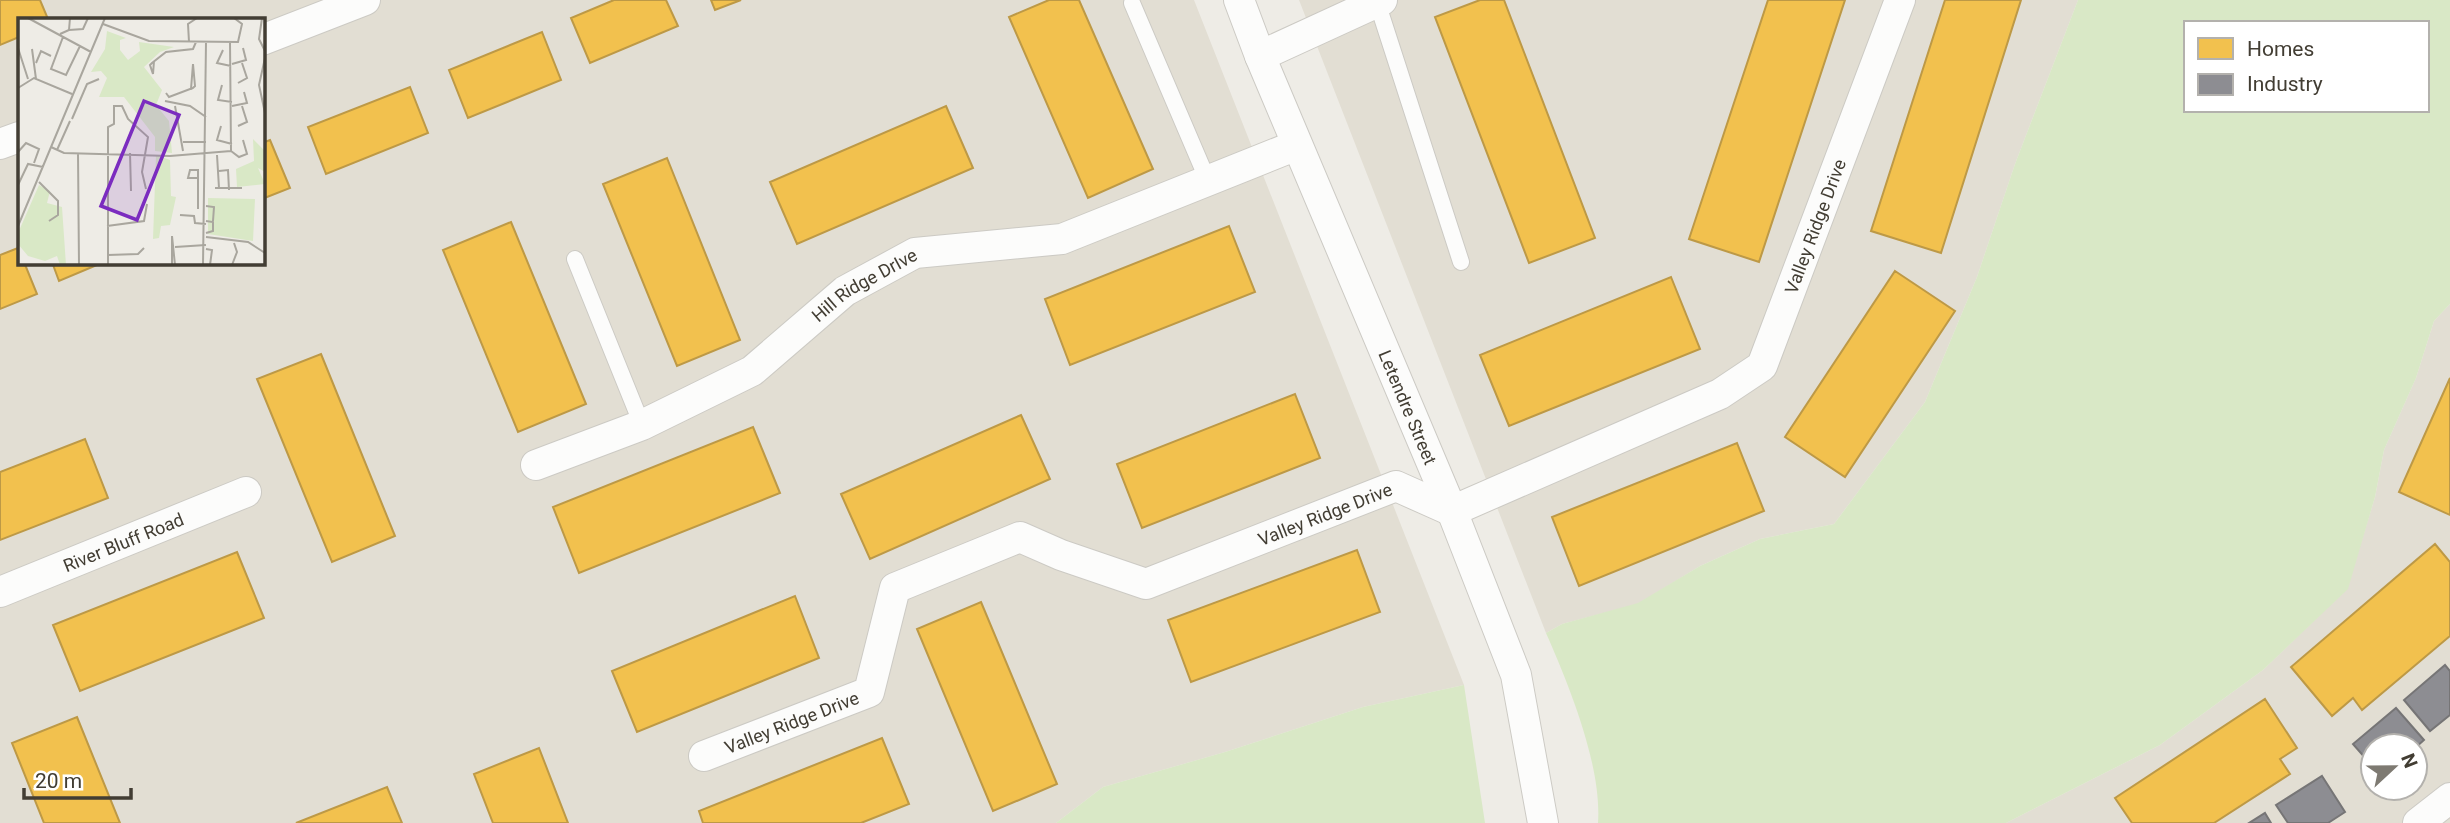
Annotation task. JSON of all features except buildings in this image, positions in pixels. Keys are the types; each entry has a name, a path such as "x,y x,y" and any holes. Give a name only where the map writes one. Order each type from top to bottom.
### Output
{"street":[{"path":"264,39 365,0"},
{"name":"Letendre Street","path":"1239,0 1297,145 1452,511 1516,675 1543,823"},
{"name":"Valley Ridge Drive","path":"704,756 869,692 895,588 1020,537 1061,555 1146,584 1396,486 1452,511 1720,394 1762,366 1900,0"},
{"path":"1260,56 1380,1"},
{"path":"0,144 18,137"},
{"name":"Hill Ridge DrIve","path":"536,465 642,425 752,371 845,290 915,253 1062,239 1297,145"},
{"name":"River Bluff Road","path":"0,592 246,492"},
{"path":"2418,823 2450,798"}],"lane":[{"path":"1380,1 1461,262"},
{"path":"1132,3 1208,181"},
{"path":"575,259 642,425"}],"shaded area":[{"path":"0,0 1194,0 1464,685 1363,707 1225,752 1103,787 1056,823 0,823"},
{"path":"1299,0 2078,0 2015,164 1977,277 1925,402 1834,524 1760,539 1700,566 1638,604 1562,624 1546,633"},
{"path":"2450,304 2450,823 2006,823 2160,745 2263,670 2347,589 2375,497 2384,450 2416,378 2434,321"}],"green space":[{"path":"2078,0 2450,0 2450,304 2434,321 2416,378 2384,450 2375,497 2348,589 2263,670 2160,745 2006,823 1598,823 1595,777 1582,726 1546,633 1562,624 1638,603 1700,566 1760,539 1834,524 1925,402 1977,277 2015,164"},
{"path":"1464,685 1485,823 1056,823 1103,787 1225,752 1363,707"}]}
